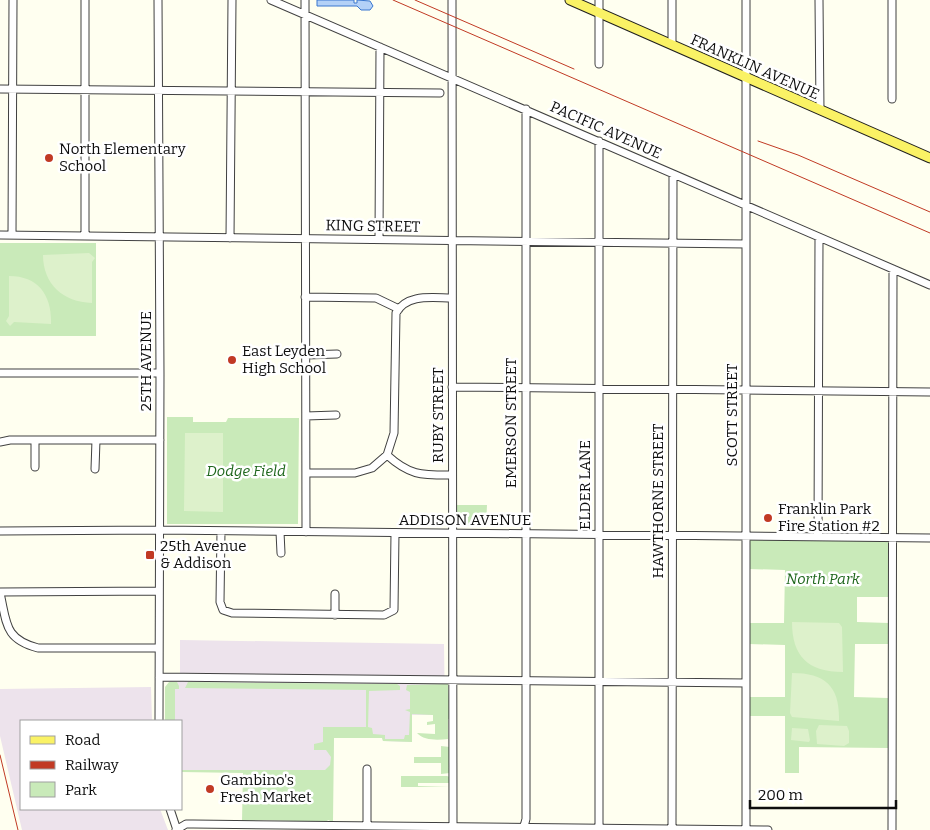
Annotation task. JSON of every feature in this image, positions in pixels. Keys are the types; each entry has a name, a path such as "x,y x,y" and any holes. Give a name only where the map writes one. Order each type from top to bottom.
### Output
{"main road":[{"name":"FRANKLIN AVENUE","path":"570,0 930,158"}],"street":[{"path":"12,0 12,236"},
{"path":"85,0 85,236"},
{"name":"25TH AVENUE","path":"158,0 159,720"},
{"path":"230,238 232,0"},
{"name":"PACIFIC AVENUE","path":"271,0 930,285"},
{"path":"305,0 306,532"},
{"name":"RUBY STREET","path":"452,0 453,828"},
{"path":"599,0 599,64"},
{"path":"672,0 672,45"},
{"name":"SCOTT STREET","path":"746,0 746,830"},
{"path":"819,0 820,110"},
{"path":"892,0 892,99"},
{"path":"379,239 380,47"},
{"path":"0,89 440,93"},
{"name":"EMERSON STREET","path":"523,829 526,681 526,109"},
{"name":"ELDER LANE","path":"599,141 599,828"},
{"name":"HAWTHORNE STREET","path":"672,174 672,829"},
{"name":"KING STREET","path":"0,235 746,244"},
{"path":"818,537 819,238"},
{"path":"892,830 893,269"},
{"path":"305,296 376,298 399,309"},
{"path":"306,473 356,473 372,468 387,456 394,433 395,319 399,309 417,298 452,298"},
{"path":"306,355 337,354"},
{"path":"0,373 160,373"},
{"path":"452,386 930,392"},
{"path":"306,416 336,415"},
{"path":"0,442 35,440 160,440"},
{"path":"35,440 35,466"},
{"path":"96,440 96,469"},
{"path":"387,456 402,468 415,474 452,475"},
{"name":"ADDISON AVENUE","path":"0,531 159,530 930,538"},
{"path":"221,531 220,602 223,610 232,613 335,615 384,615 394,610 395,533"},
{"path":"280,532 281,553"},
{"path":"159,591 0,592 9,629 19,642 38,648 159,648"},
{"path":"335,594 335,615"},
{"path":"159,677 746,683"},
{"path":"367,769 367,826"},
{"path":"170,810 177,830 186,824 193,824 523,829 768,830"}],"shaded area":[{"path":"180,640 444,644 445,715 412,715 412,742 383,741 382,738 334,738 333,774 182,770 182,720 171,720 170,683 171,673 180,673"},
{"path":"151,687 152,720 20,720 20,810 160,810 168,830 22,830 0,736 0,689"}],"green space":[{"path":"0,243 96,243 96,336 0,336"},
{"path":"89,253 95,258 92,262 92,303 72,299 57,289 47,275 43,255"},
{"path":"9,276 28,280 42,290 49,305 51,324 14,322 10,326 6,321 9,316"},
{"name":"Dodge Field","path":"167,417 193,417 193,422 226,422 228,418 299,418 298,524 167,524"},
{"path":"185,433 223,433 223,512 184,511"},
{"path":"456,505 487,505 486,526 456,526"},
{"name":"North Park","path":"749,540 889,541 889,597 857,597 857,622 889,623 889,644 855,644 854,697 888,698 888,748 799,747 799,773 785,773 785,716 749,716 749,697 785,697 785,645 749,644 749,623 784,623 785,570 749,569"},
{"path":"792,622 839,623 842,627 843,672 820,669 804,660 795,644"},
{"path":"792,673 814,676 829,684 837,699 839,721 792,717 790,713"},
{"path":"169,682 177,682 179,686 179,689 175,689 175,720 165,720 165,687"},
{"path":"188,682 397,684 400,686 400,690 369,691 368,727 372,728 373,734 385,735 385,739 404,739 405,735 409,735 410,712 405,710 410,709 410,692 406,690 407,685 448,684 450,719 448,719 448,739 440,740 420,736 417,733 435,734 435,724 427,725 427,722 433,721 433,715 412,714 412,742 383,741 382,738 334,738 333,822 328,820 326,822 242,821 243,773 182,772 182,770 325,770 330,765 331,757 326,750 314,750 314,744 323,742 323,727 366,727 366,690 185,688"},
{"path":"819,725 847,726 849,743 844,746 817,744 816,731"},
{"path":"792,728 808,729 809,742 791,740"},
{"path":"441,746 450,747 450,773 441,774 441,763 414,763 414,757 441,757"},
{"path":"401,776 447,776 450,777 450,783 418,783 418,786 450,787 401,787"}],"water":[{"path":"317,0 354,0 354,3 357,3 357,0 370,1 373,6 370,10 361,10 357,6 317,6"}],"railway":[{"path":"393,0 930,233"},
{"path":"415,0 574,69"},
{"path":"758,141 798,155 930,212"},
{"path":"0,755 18,830"}],"place":[{"name":"North Elementary School","path":"49,158"},
{"name":"East Leyden High School","path":"232,360"},
{"name":"Franklin Park Fire Station #2","path":"768,518"},
{"name":"25th Avenue & Addison","path":"150,555"},
{"name":"Gambino's Fresh Market","path":"210,789"}]}
